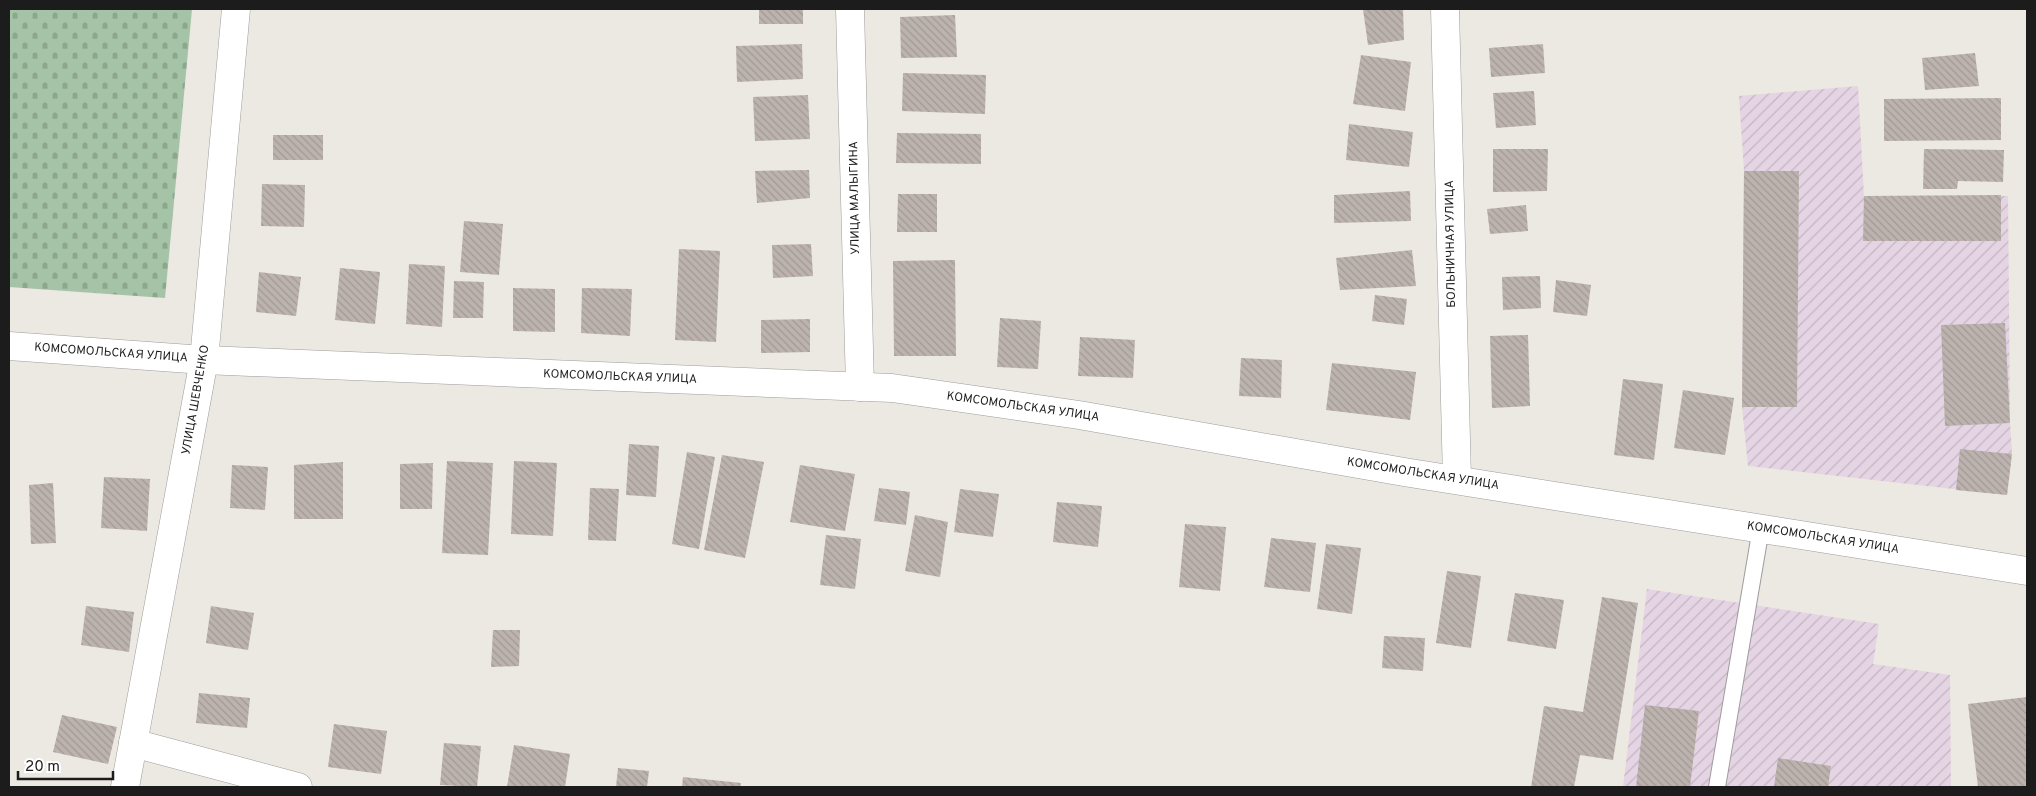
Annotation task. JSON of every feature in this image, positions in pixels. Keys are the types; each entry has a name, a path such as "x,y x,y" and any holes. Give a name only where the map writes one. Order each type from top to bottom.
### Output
{"street":[{"name":"УЛИЦА ШЕВЧЕНКО","path":"125,787 204,360 236,9"},
{"name":"УЛИЦА МАЛЫГИНА","path":"850,9 860,387"},
{"name":"БОЛЬНИЧНАЯ УЛИЦА","path":"1446,9 1457,479"},
{"name":"КОМСОМОЛЬСКАЯ УЛИЦА","path":"9,346 204,360 892,388 1079,415 1404,472 2027,571"},
{"path":"134,743 298,787"}],"lane":[{"path":"1717,787 1761,528"}],"shaded area":[{"path":"1858,86 1864,196 2008,196 2010,423 2012,454 2007,495 1748,466 1742,407 1744,171 1739,96"},
{"path":"1647,589 1879,624 1873,664 1950,675 1951,787 1623,787"}],"green space":[{"path":"9,9 192,9 165,298 9,287"}],"building":[{"path":"759,9 803,9 803,24 759,24"},
{"path":"1363,9 1403,9 1404,40 1368,45"},
{"path":"955,15 957,57 901,58 900,17"},
{"path":"802,44 803,79 737,82 736,46"},
{"path":"1543,44 1545,73 1491,77 1489,48"},
{"path":"1975,53 1979,86 1925,90 1922,58"},
{"path":"1361,55 1411,62 1405,111 1353,104"},
{"path":"903,73 986,75 985,114 902,111"},
{"path":"1534,91 1536,125 1496,128 1493,93"},
{"path":"808,95 810,139 755,141 753,97"},
{"path":"2001,98 2001,140 1884,141 1884,99"},
{"path":"1349,124 1413,132 1409,167 1346,160"},
{"path":"897,133 981,134 981,164 896,163"},
{"path":"273,135 323,135 323,160 273,160"},
{"path":"1493,149 1548,149 1547,191 1493,192"},
{"path":"1924,149 2004,150 2003,182 1958,181 1957,189 1923,189"},
{"path":"809,170 810,198 757,203 755,171"},
{"path":"1744,171 1799,171 1797,407 1742,407"},
{"path":"262,184 305,185 304,227 261,226"},
{"path":"1410,191 1411,221 1334,223 1334,195"},
{"path":"898,194 937,194 937,232 897,232"},
{"path":"2001,195 2001,241 1863,241 1864,196"},
{"path":"1526,205 1528,231 1490,234 1487,209"},
{"path":"464,221 503,224 499,275 460,272"},
{"path":"811,244 813,276 773,278 772,245"},
{"path":"679,249 720,251 716,342 675,340"},
{"path":"1412,250 1416,286 1340,290 1336,258"},
{"path":"955,260 956,356 894,356 893,261"},
{"path":"409,264 445,266 442,327 406,324"},
{"path":"340,268 380,272 375,324 335,320"},
{"path":"259,272 301,277 296,316 256,312"},
{"path":"1540,276 1541,308 1503,310 1502,277"},
{"path":"1556,280 1591,285 1587,316 1553,312"},
{"path":"454,281 484,282 483,318 453,318"},
{"path":"513,288 555,289 555,332 513,331"},
{"path":"582,288 632,289 630,336 581,333"},
{"path":"1375,295 1407,299 1404,325 1372,321"},
{"path":"1000,318 1041,321 1038,369 997,367"},
{"path":"810,319 810,352 761,353 761,320"},
{"path":"2005,323 2010,423 1945,426 1941,325"},
{"path":"1528,335 1530,406 1492,408 1490,336"},
{"path":"1080,337 1135,340 1133,378 1078,376"},
{"path":"1241,358 1282,360 1281,398 1239,396"},
{"path":"1332,363 1416,372 1410,420 1326,410"},
{"path":"1623,379 1663,384 1654,460 1614,455"},
{"path":"1683,390 1734,398 1725,455 1674,448"},
{"path":"629,444 659,446 656,497 626,495"},
{"path":"1960,449 2012,454 2007,495 1956,490"},
{"path":"687,452 715,457 699,549 672,544"},
{"path":"722,455 764,462 745,558 704,550"},
{"path":"447,461 493,463 488,555 442,553"},
{"path":"514,461 557,463 553,536 511,534"},
{"path":"343,462 343,519 294,519 294,465"},
{"path":"433,463 432,509 400,509 400,464"},
{"path":"232,465 268,467 265,510 230,508"},
{"path":"800,465 855,474 845,531 790,522"},
{"path":"104,477 150,479 147,531 101,528"},
{"path":"53,483 56,543 31,544 29,485"},
{"path":"590,488 619,489 616,541 588,540"},
{"path":"879,488 910,492 906,525 874,521"},
{"path":"960,489 999,494 993,537 954,532"},
{"path":"1057,502 1102,506 1098,547 1053,542"},
{"path":"915,515 948,522 940,577 905,571"},
{"path":"1185,524 1226,527 1220,591 1179,587"},
{"path":"826,535 861,539 855,589 820,585"},
{"path":"1271,538 1316,543 1310,592 1264,587"},
{"path":"1326,544 1361,548 1352,614 1317,609"},
{"path":"1447,571 1481,576 1471,648 1436,643"},
{"path":"1515,593 1564,600 1556,649 1507,641"},
{"path":"1602,597 1638,603 1613,760 1580,755 1574,787 1531,787 1544,706 1583,712"},
{"path":"86,606 134,612 129,652 81,645"},
{"path":"211,606 254,613 248,650 206,643"},
{"path":"493,630 520,630 519,666 491,667"},
{"path":"1384,636 1425,638 1423,671 1382,668"},
{"path":"199,693 250,698 247,728 196,723"},
{"path":"2027,697 2027,787 1978,787 1968,704"},
{"path":"1645,705 1699,711 1690,787 1636,787"},
{"path":"62,715 117,727 108,764 53,752"},
{"path":"334,724 387,731 381,774 328,767"},
{"path":"444,743 481,746 477,787 440,785"},
{"path":"514,745 570,754 565,787 507,787"},
{"path":"1778,758 1831,766 1828,787 1774,787"},
{"path":"618,768 649,771 647,787 616,787"},
{"path":"683,777 741,783 740,787 682,787"}]}
